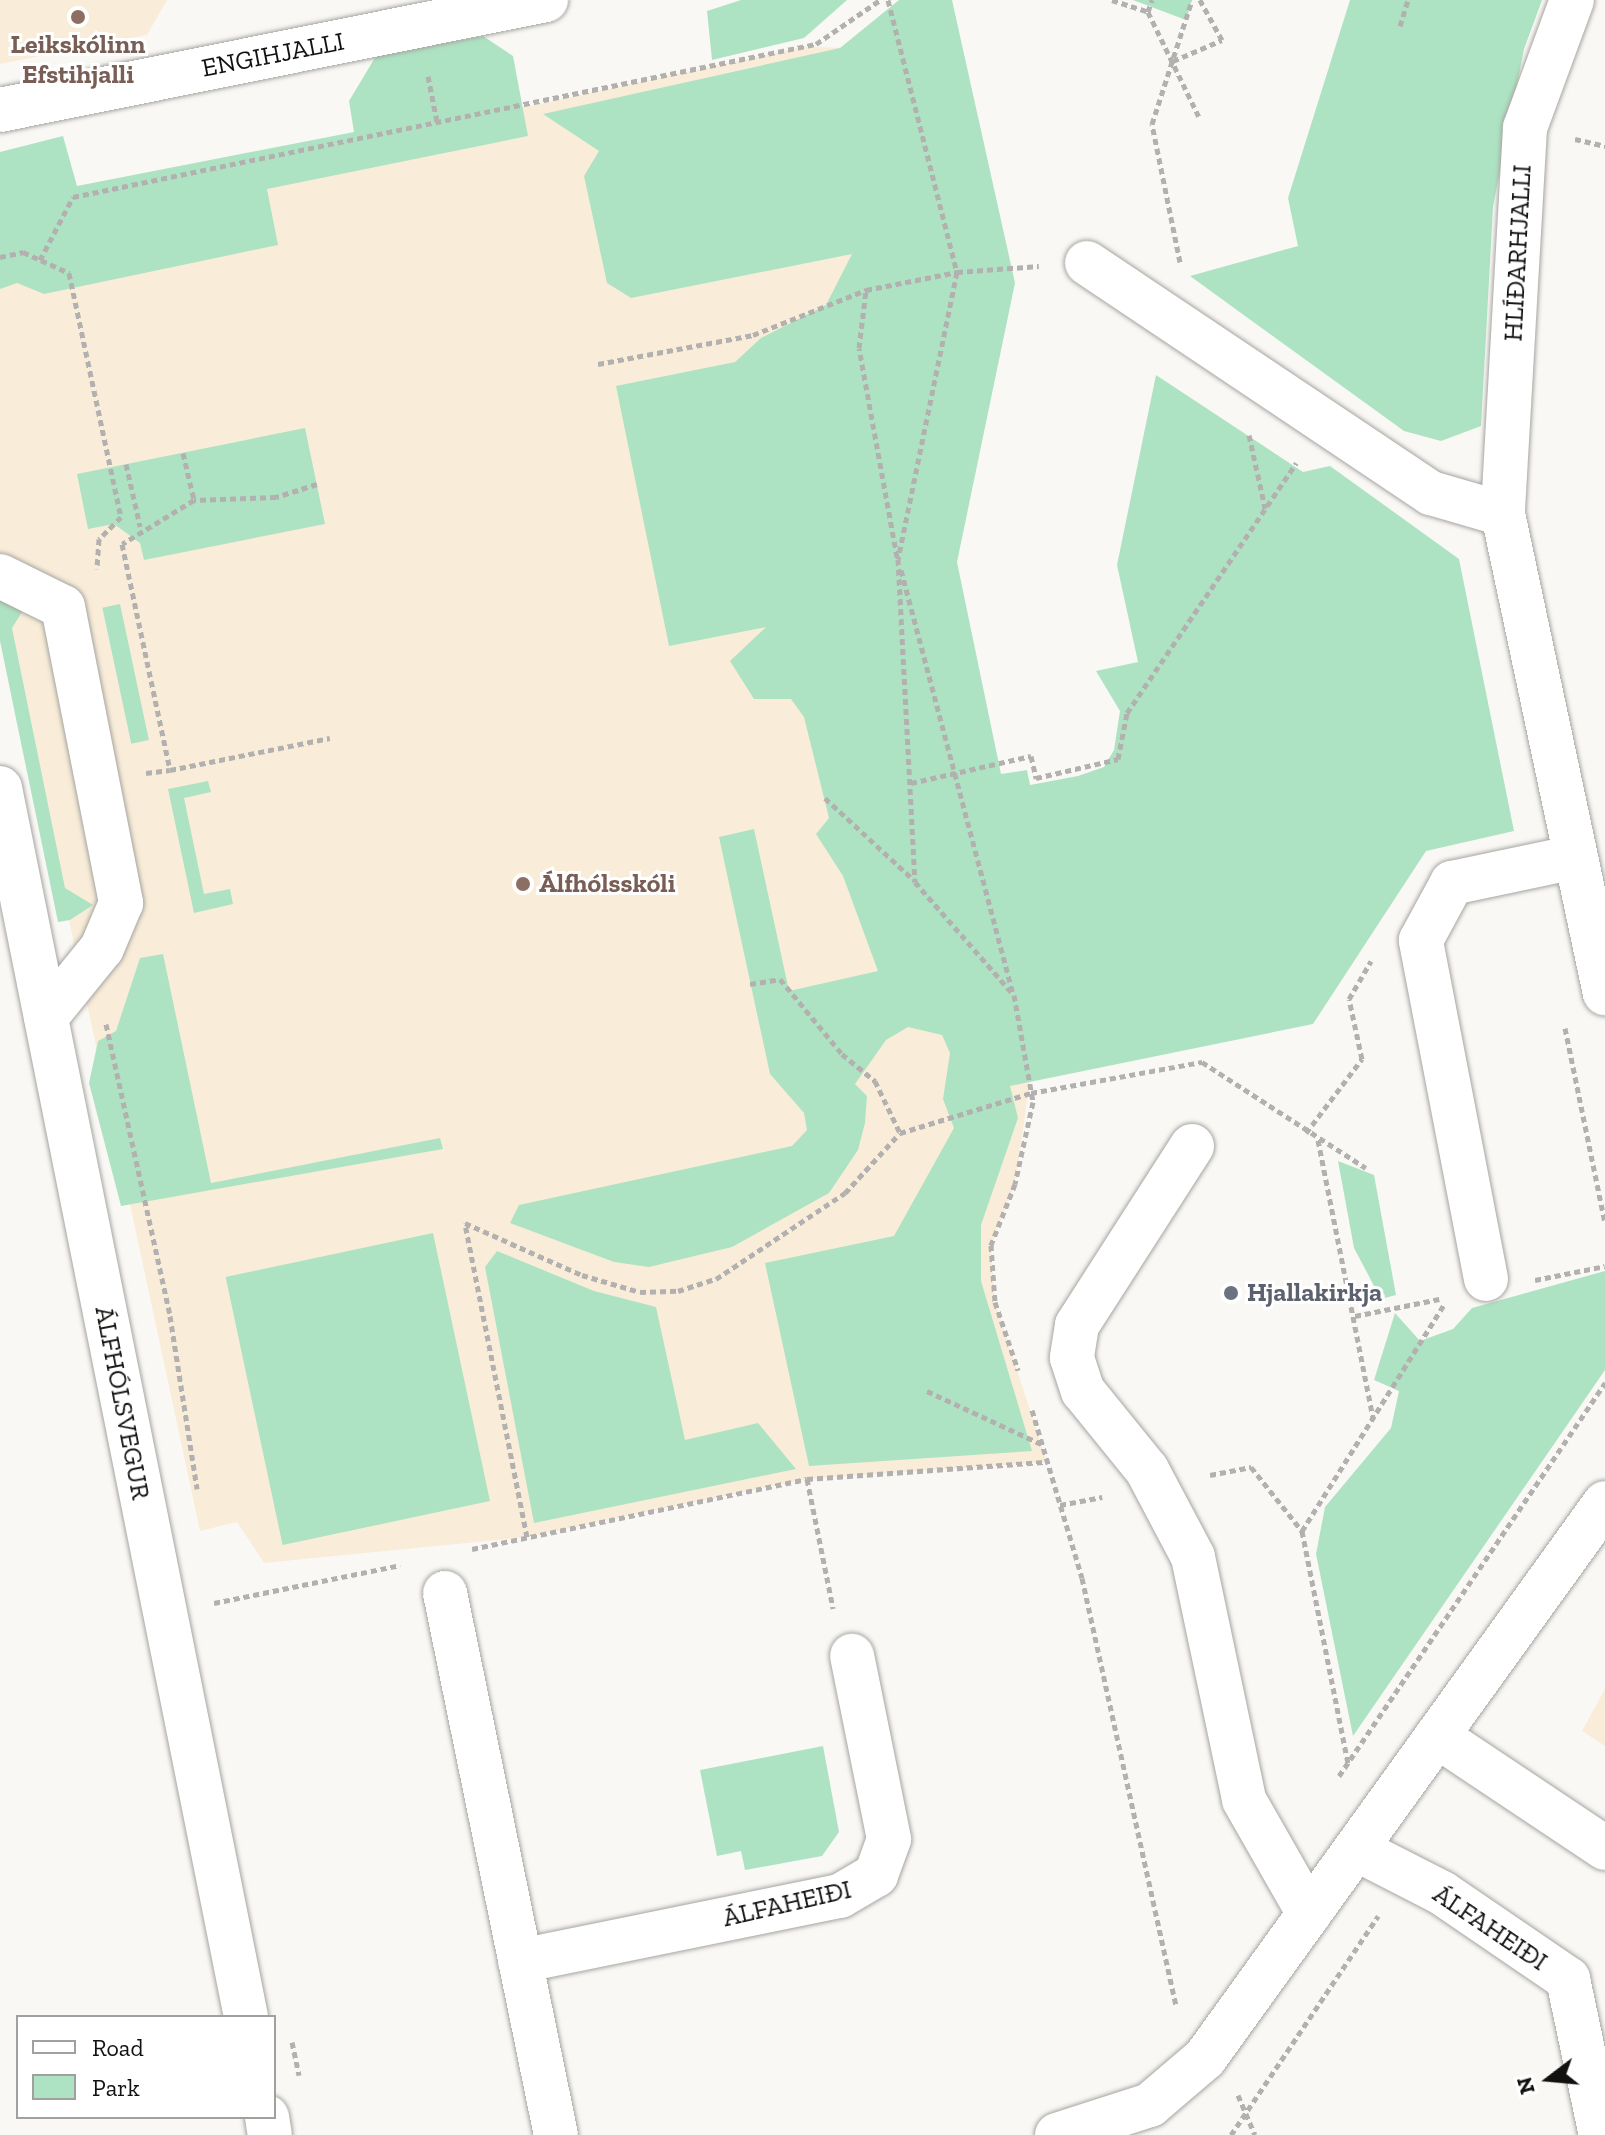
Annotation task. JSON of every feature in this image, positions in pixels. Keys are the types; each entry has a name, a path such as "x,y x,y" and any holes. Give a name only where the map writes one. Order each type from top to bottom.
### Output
{"street":[{"name":"ENGIHJALLI","path":"0,110 546,0"},
{"name":"HLÍÐARHJALLI","path":"1572,0 1525,128 1503,514 1605,993"},
{"path":"1087,263 1431,493 1503,514"},
{"path":"0,576 63,607 121,903 102,948 46,1017"},
{"name":"ÁLFHÓLSVEGUR","path":"0,788 246,2015"},
{"path":"1467,1288 1421,940 1452,883 1575,857"},
{"path":"1192,1146 1081,1317 1072,1358 1083,1391 1147,1470 1193,1557 1244,1800 1309,1914"},
{"path":"1057,2135 1123,2119 1179,2084 1309,1914 1605,1503"},
{"path":"450,1574 520,1961 556,2135"},
{"name":"ÁLFAHEIÐI","path":"520,1961 840,1896 876,1875 889,1839 852,1656"},
{"path":"1437,1736 1605,1848"},
{"name":"ÁLFAHEIÐI","path":"1356,1849 1442,1893 1568,1979 1601,2135"}],"path":[{"path":"40,260 73,197 816,44 880,0"},
{"path":"888,0 957,272 898,559 915,882"},
{"path":"1112,0 1148,12"},
{"path":"1152,0 1148,12 1199,117"},
{"path":"1182,272 1152,124 1192,0"},
{"path":"1172,61 1222,40 1200,0"},
{"path":"1400,26 1408,0"},
{"path":"0,257 23,252 69,273 121,517 99,539 96,586"},
{"path":"598,364 753,335 866,290 957,272 1087,263"},
{"path":"866,290 859,348 898,559 1014,995 1031,1093 1015,1184 991,1245 995,1302 1022,1382"},
{"path":"1260,437 1248,429 1265,509"},
{"path":"183,453 194,500"},
{"path":"911,783 1031,756 1036,778 1118,759 1127,713 1299,464 1284,454"},
{"path":"126,464 140,526"},
{"path":"317,484 276,497 194,500 140,526 122,544 170,770 330,738"},
{"path":"825,798 915,882 1014,995"},
{"path":"1306,1133 1362,1059 1349,999 1379,948"},
{"path":"750,984 780,979 842,1054 875,1081 900,1133"},
{"path":"111,1010 106,1025 170,1316 198,1501"},
{"path":"527,1537 465,1223 582,1275 640,1292 678,1291 716,1279 845,1193 900,1133 1031,1093 1202,1062 1306,1133 1366,1168"},
{"path":"1318,1140 1373,1418"},
{"path":"1563,1274 1605,1266"},
{"path":"1348,1763 1302,1531 1373,1418 1467,1288"},
{"path":"1332,1786 1605,1383"},
{"path":"927,1391 1042,1445"},
{"path":"1026,1395 1060,1505 1178,2016"},
{"path":"450,1574 527,1537 807,1479 1047,1462"},
{"path":"807,1479 841,1644 852,1656"},
{"path":"1060,1505 1118,1493"},
{"path":"207,1604 410,1563"},
{"path":"206,1590 208,1618"},
{"path":"1175,2004 1185,1991"},
{"path":"289,2028 302,2089"},
{"path":"1250,2109 1255,2135"}],"shaded area":[{"name":"Leikskólinn Efstihjalli","path":"0,0 167,0 147,35 0,64"},
{"name":"Álfhólsskóli","path":"891,7 898,559 1030,1081 1015,1184 991,1246 995,1302 1047,1462 807,1479 527,1537 264,1563 237,1522 200,1531 0,598 0,221 806,46 841,48"},
{"path":"1605,1689 1605,1746 1582,1731"}],"green space":[{"path":"741,0 847,0 804,38 712,60 707,11"},
{"path":"899,0 952,0 1015,283 957,562 1001,774 1027,770 1030,785 1078,776 1104,767 1114,750 1120,711 1096,671 1138,662 1117,565 1156,375 1303,472 1330,466 1459,559 1514,831 1426,851 1313,1024 1010,1086 1018,1118 981,1225 981,1281 1032,1451 809,1466 765,1263 894,1236 954,1128 943,1099 950,1053 942,1035 908,1027 886,1040 855,1084 867,1096 865,1123 858,1150 829,1193 732,1247 649,1267 614,1262 510,1223 519,1205 792,1146 807,1130 804,1113 770,1074 719,837 754,829 789,991 878,971 843,876 816,834 829,818 804,717 791,699 754,699 730,661 766,627 669,646 616,386 735,362 761,338 826,305 852,254 631,298 607,283 584,176 599,151 543,114 840,48"},
{"path":"1133,0 1192,0 1186,20"},
{"path":"1350,0 1542,0 1524,49 1493,207 1481,426 1441,441 1404,431 1190,276 1298,246 1288,198"},
{"path":"483,36 513,56 528,136 267,189 278,245 44,294 17,283 0,289 0,152 63,136 77,186 354,132 349,101 376,56"},
{"path":"305,428 325,524 144,560 140,543 114,524 88,529 77,474"},
{"path":"0,595 24,609 12,628 65,888 93,905 70,920 58,922 0,641"},
{"path":"120,604 149,740 131,744 102,608"},
{"path":"208,781 211,792 184,798 204,894 230,889 233,904 194,913 168,789"},
{"path":"163,954 211,1183 440,1138 443,1149 121,1206 89,1083 98,1041 116,1031 140,958"},
{"path":"1338,1161 1374,1175 1396,1295 1381,1299 1354,1248"},
{"path":"433,1233 490,1501 283,1545 226,1277"},
{"path":"497,1251 594,1291 656,1307 685,1440 758,1423 796,1469 534,1523 485,1267"},
{"path":"1605,1271 1605,1370 1353,1736 1316,1554 1325,1507 1391,1428 1399,1391 1374,1380 1395,1313 1420,1341 1453,1329 1472,1308"},
{"path":"823,1746 839,1832 822,1856 745,1870 741,1851 717,1856 700,1770"}],"place":[{"name":"Leikskólinn Efstihjalli","path":"78,17"},
{"name":"Álfhólsskóli","path":"523,884"},
{"name":"Hjallakirkja","path":"1231,1293"}]}
